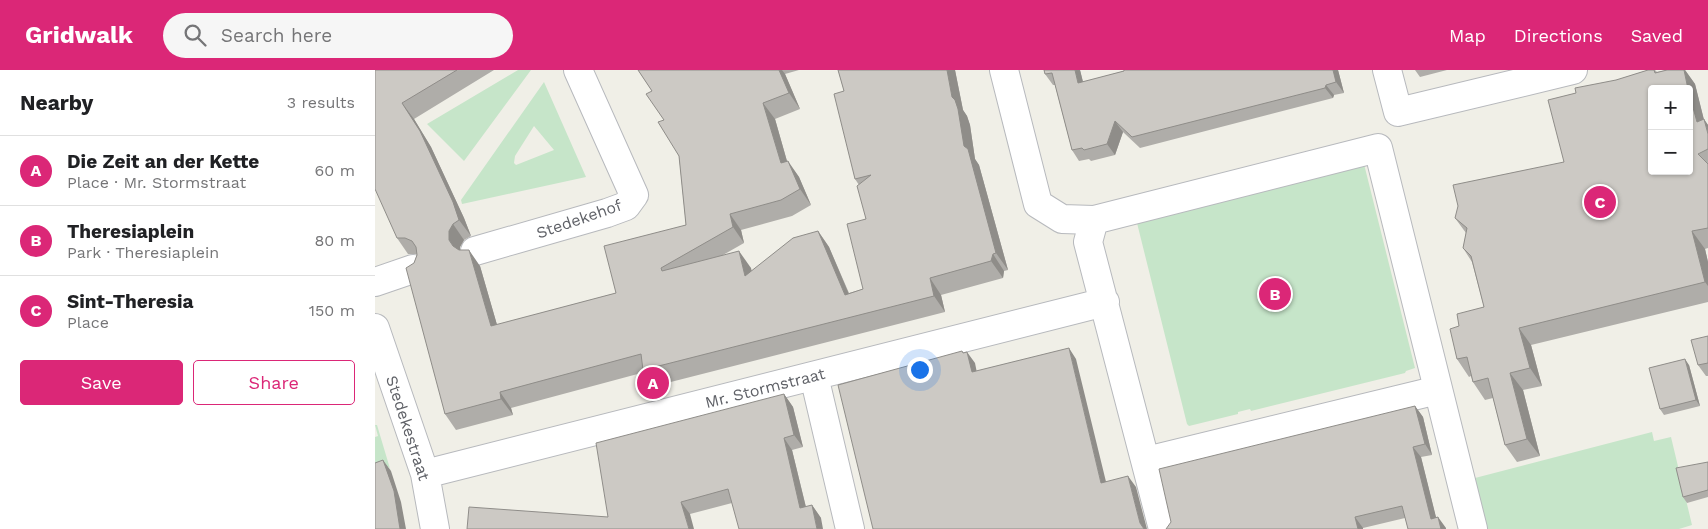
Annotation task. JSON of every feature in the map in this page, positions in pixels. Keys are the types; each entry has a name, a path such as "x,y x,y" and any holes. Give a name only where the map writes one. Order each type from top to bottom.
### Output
{"street":[{"name":"Stedekehof","path":"475,251 607,213 626,206 634,195 578,70"},
{"path":"1004,70 1037,204 1062,219 1094,220 1378,148"},
{"path":"1387,70 1397,112 1378,148 1473,529"},
{"path":"1397,112 1573,70"},
{"path":"1094,220 1088,242 1163,529"},
{"path":"375,282 413,269"},
{"name":"Mr. Stormstraat","path":"425,474 1105,302"},
{"name":"Stedekestraat","path":"375,328 425,474 435,529"},
{"path":"814,376 850,529"},
{"path":"1146,462 1438,390"}],"green space":[{"path":"518,70 531,70 464,161 427,124"},
{"path":"544,82 586,177 462,204 461,200","holes":["534,126 554,150 516,165 514,163 515,156"]},
{"path":"1364,164 1415,368 1405,373 1251,411 1250,409 1238,412 1238,414 1189,426 1136,219"},
{"path":"375,425 377,425 391,472 389,467 375,471 375,437 378,436"},
{"path":"1652,432 1654,441 1671,437 1692,525 1679,529 1487,529 1475,478"}],"building":[{"path":"375,70 457,70 402,103 420,131 453,202 459,220 453,224 449,231 449,240 459,250 469,250 491,326 616,293 604,246 686,225 679,156 658,122 664,120 646,94 652,91 638,70 779,70 789,93 763,103 781,163 788,161 800,189 781,200 730,214 733,227 661,268 662,271 739,251 745,276 793,238 818,231 845,295 863,289 847,224 866,219 857,186 871,175 855,179 834,94 844,91 838,70 947,70 952,97 958,109 964,146 968,149 996,253 993,254 991,261 930,278 934,296 643,370 641,354 500,392 501,399 445,414 406,268 414,263 417,255 416,247 412,241 405,238 397,238 375,189"},
{"path":"1044,70 1075,70 1078,83 1124,70 1333,70 1336,82 1326,85 1325,88 1132,137 1115,121 1107,144 1084,150 1082,148 1072,150 1052,73 1045,74"},
{"path":"1648,70 1654,70 1655,73 1667,70 1684,70 1687,85 1648,85 1648,175 1693,175 1693,108 1697,122 1704,119 1708,134 1708,149 1698,154 1708,164 1708,228 1692,231 1705,282 1519,328 1530,368 1510,373 1527,439 1505,445 1488,378 1473,382 1467,357 1457,359 1450,329 1459,326 1457,314 1484,307 1471,256 1463,248 1467,228 1455,218 1458,206 1453,185 1564,162 1548,100 1576,93 1575,88 1616,80"},
{"path":"1708,336 1708,363 1698,365 1691,340"},
{"path":"1069,348 1101,483 1128,476 1140,523 1144,529 873,529 838,385 962,351 963,353 967,352 972,372"},
{"path":"1685,359 1696,400 1660,409 1649,368"},
{"path":"784,394 794,435 784,438 800,508 812,505 817,529 739,529 728,489 681,502 689,529 467,529 469,507 608,517 596,443"},
{"path":"1415,406 1425,444 1413,447 1431,519 1438,517 1441,529 1408,529 1402,506 1355,517 1358,529 1166,529 1171,522 1159,469"},
{"path":"383,460 394,491 400,529 375,529 375,463"},
{"path":"1708,462 1708,490 1683,497 1676,468"}],"place":[{"name":"Sint-Theresia","path":"1600,202"},
{"name":"Theresiaplein","path":"1275,294"},
{"name":"Die Zeit an der Kette","path":"653,383"}]}
